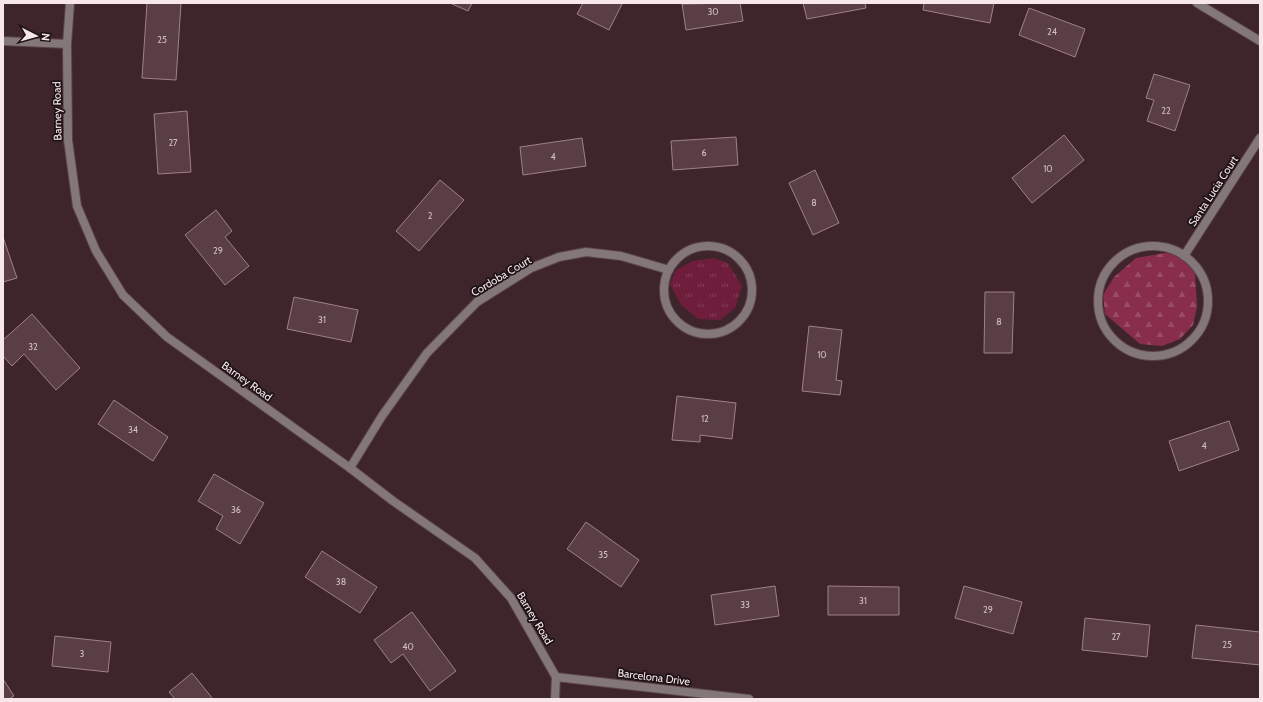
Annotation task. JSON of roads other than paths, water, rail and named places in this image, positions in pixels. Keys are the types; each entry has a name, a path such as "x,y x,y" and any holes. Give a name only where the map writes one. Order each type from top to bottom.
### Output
{"street":[{"name":"Barney Road","path":"70,3 67,44 68,140 77,206 96,251 123,295 167,337 350,468 393,501 475,558 511,598 556,677"},
{"path":"1197,3 1260,42"},
{"path":"3,40 67,44"},
{"name":"Santa Lucia Court","path":"1184,256 1260,138"},
{"path":"710,246 723,248 734,254 743,263 749,274 752,286 751,299 747,311 740,321 730,328 718,333 706,334 693,332 682,326 673,317 667,306 664,294 665,282 669,270 676,260 686,252 698,247 710,246"},
{"path":"1148,246 1173,250 1184,256 1200,273 1206,291 1207,308 1199,331 1186,344 1171,353 1159,356 1135,354 1124,349 1110,336 1101,320 1098,308 1098,295 1106,272 1114,262 1124,254 1148,246"},
{"name":"Cordoba Court","path":"350,468 382,416 428,353 477,302 489,294 532,268 559,257 586,252 621,256 669,270"},
{"path":"555,699 556,677"},
{"name":"Barcelona Drive","path":"556,677 749,699"}]}
